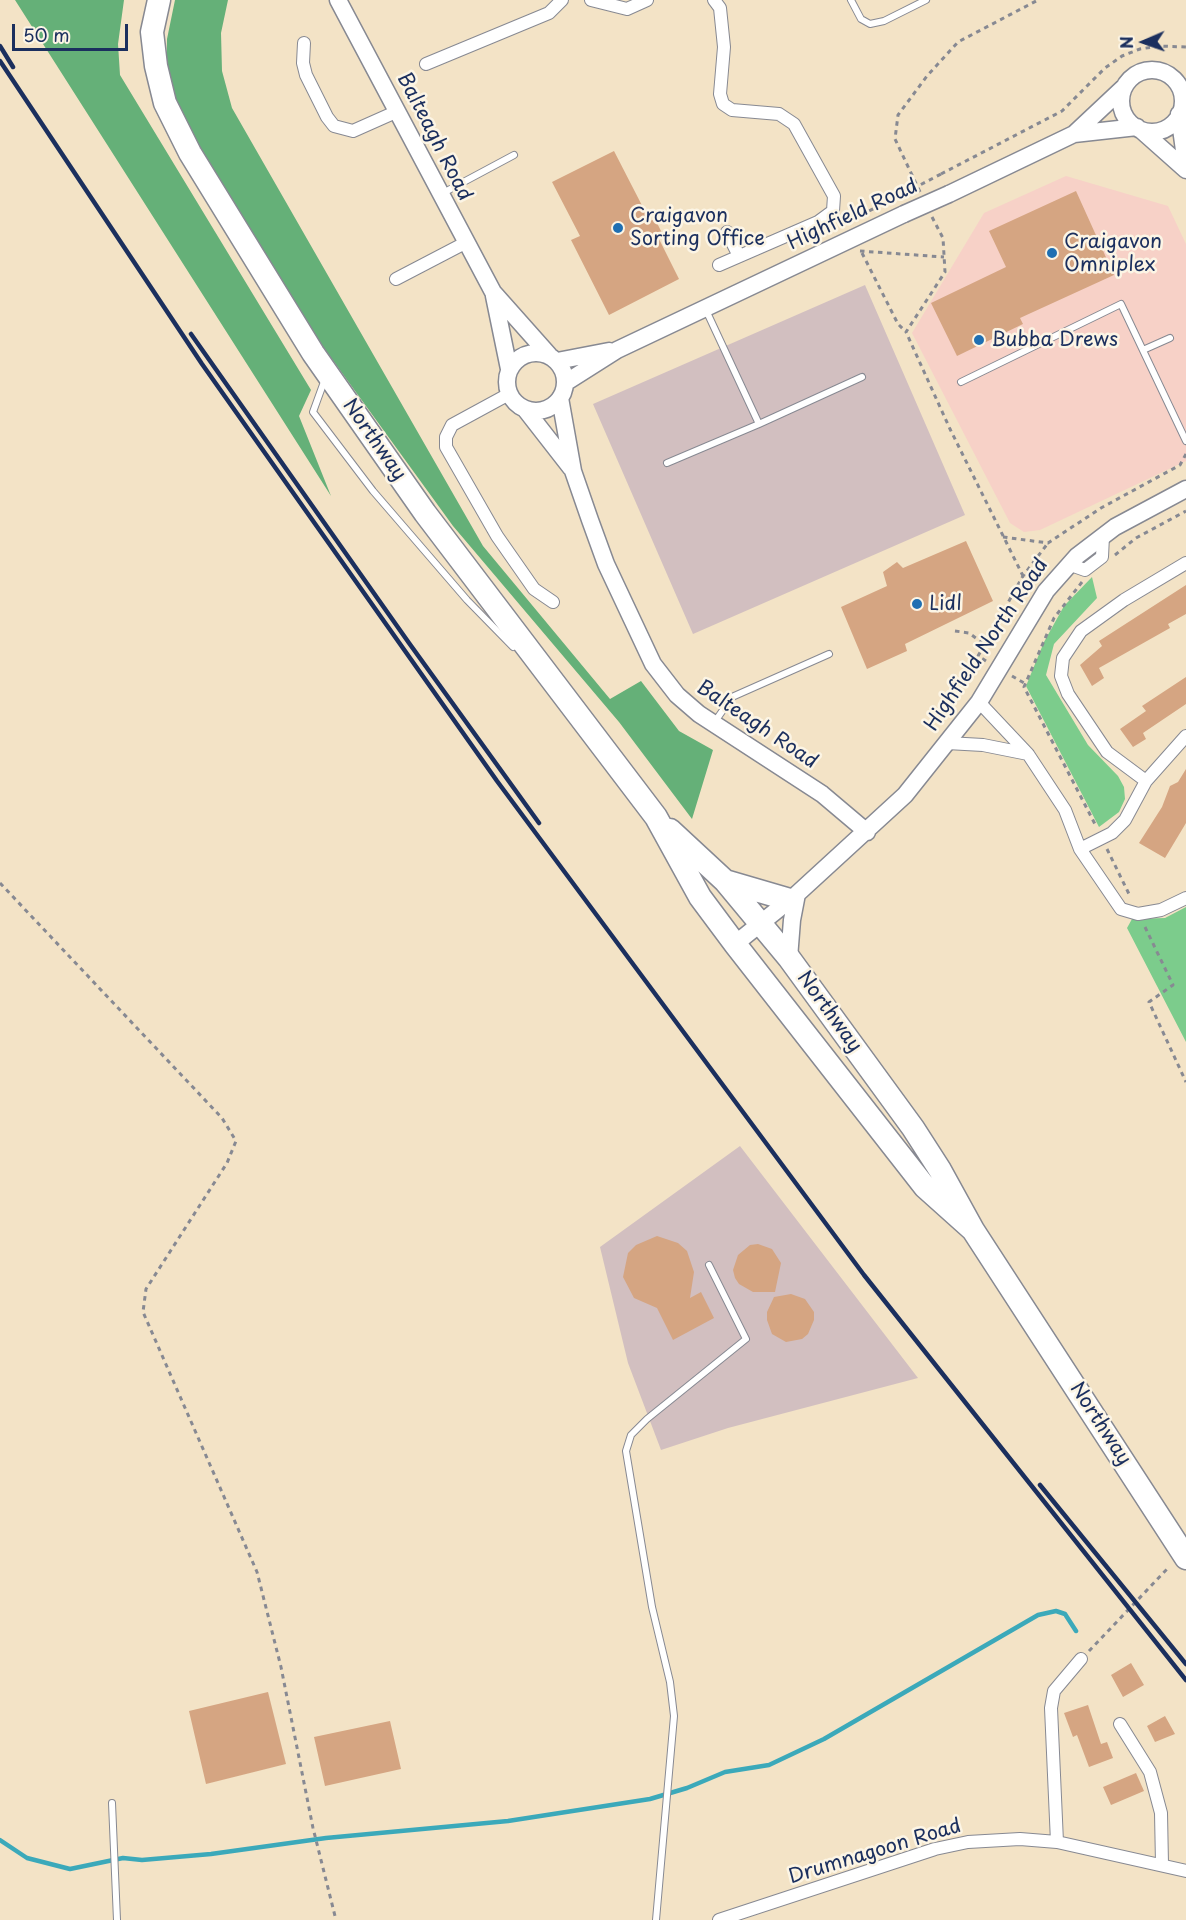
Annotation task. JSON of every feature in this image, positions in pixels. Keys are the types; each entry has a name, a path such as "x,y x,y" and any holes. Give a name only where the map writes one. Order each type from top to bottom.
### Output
{"highway":[{"name":"Northway","path":"159,0 152,32 156,66 165,103 189,153 327,373 425,513 656,817 699,897 747,934 789,958 913,1128 940,1170 973,1230 1179,1561"},
{"name":"Northway","path":"656,817 725,882 747,934 925,1187 973,1230"},
{"path":"725,882 794,897"}],"street":[{"name":"Balteagh Road","path":"338,0 465,243 494,292 553,358"},
{"path":"426,64 549,13 562,0"},
{"path":"591,0 627,9 647,0"},
{"path":"714,0 720,8 724,47 720,94 723,104 732,110 779,114 794,124 834,196 833,211 818,222 719,265"},
{"path":"304,43 303,63 306,75 327,117 334,126 353,131 398,111"},
{"name":"Highfield Road","path":"563,391 617,350 1074,134 1140,72 1186,70"},
{"path":"1163,72 1173,78 1180,88 1183,99 1186,165"},
{"path":"1124,88 1121,100 1123,112 1186,171"},
{"name":"Highfield Road","path":"1074,134 1139,128 1154,132 1167,128 1182,110"},
{"path":"727,232 739,256"},
{"path":"396,279 465,243"},
{"name":"Balteagh Road","path":"494,292 509,369"},
{"name":"Highfield Road","path":"553,358 617,350"},
{"path":"531,353 553,358 561,368 563,391 545,410 525,409 514,402 509,394 507,377 509,369 515,361 531,353"},
{"name":"Balteagh Road","path":"563,391 573,471 606,564 653,664 677,695 714,724 822,794 867,832"},
{"path":"509,394 452,425 446,437 446,447 497,536 534,589 553,602"},
{"name":"Balteagh Road","path":"525,409 573,471"},
{"name":"Highfield North Road","path":"747,934 794,897 905,795 979,702 1046,591 1068,564 1103,536 1186,489"},
{"path":"1146,782 1107,752 1074,704 1061,676 1063,658 1081,631 1124,600 1186,563"},
{"path":"979,702 1028,754 1065,810 1080,849 1121,909 1138,914 1161,910 1186,898"},
{"path":"1080,849 1112,833 1125,820 1146,782 1186,736"},
{"path":"947,743 1028,754"},
{"path":"789,958 794,897"},
{"path":"1057,1842 1051,1708 1054,1691 1081,1659"},
{"path":"1120,1724 1150,1772 1161,1812 1162,1864"},
{"name":"Drumnagoon Road","path":"719,1920 935,1849 993,1839 1057,1842 1186,1871"}],"lane":[{"path":"851,0 861,20 870,24 884,21 926,0"},
{"path":"440,195 514,155"},
{"path":"961,382 1121,304 1186,441"},
{"path":"705,308 759,424"},
{"path":"1143,350 1170,338"},
{"path":"327,373 313,412 374,491 443,573 516,649"},
{"path":"667,463 862,378"},
{"path":"714,724 732,697 829,654"},
{"path":"524,657 565,698"},
{"path":"656,1920 674,1733 670,1682 652,1607 626,1451 631,1434 647,1419 746,1339 709,1264"},
{"path":"112,1803 117,1920"}],"path":[{"path":"924,199 895,139 898,115 927,76 958,42 1038,0"},
{"path":"897,197 1062,111 1105,68 1122,56 1159,45 1186,47"},
{"path":"906,333 945,272 943,238 928,208"},
{"path":"849,240 862,253 898,324 906,333 1023,576"},
{"path":"862,253 944,257"},
{"path":"1025,683 978,656 1023,576 1048,543 1101,508 1180,465 1186,454"},
{"path":"1111,559 1136,538 1186,511"},
{"path":"1003,537 1048,543"},
{"path":"1088,577 1054,618 1024,687 1102,838 1173,985 1149,1002 1186,1082"},
{"path":"955,631 969,633 984,644"},
{"path":"0,883 222,1118 236,1141 227,1163 146,1289 143,1312 256,1572 278,1656 313,1828 336,1920"},
{"path":"1081,1659 1179,1561"}],"shaded area":[{"path":"1066,176 1168,206 1186,244 1186,461 1040,530 1024,532 1010,523 912,333 984,213"},
{"path":"865,285 965,515 693,634 593,404"},
{"path":"740,1146 918,1378 728,1428 661,1450 628,1363 600,1247"}],"green space":[{"path":"15,0 124,0 118,44 120,75 311,390 299,416 331,496"},
{"path":"175,0 228,0 221,33 222,71 232,108 483,546 610,699 641,681 679,731 713,750 692,819 619,722 453,526 292,304 202,156 166,82 167,39"},
{"path":"1092,577 1097,598 1054,644 1046,675 1088,745 1118,776 1124,787 1125,799 1119,812 1099,827 1026,686 1044,642 1064,606"},
{"path":"1186,907 1186,1042 1127,928 1132,919 1165,918"}],"building":[{"name":"Craigavon Sorting Office","path":"614,151 650,221 655,219 663,235 658,237 679,279 609,315 571,240 580,236 552,182"},
{"name":"Craigavon Omniplex","path":"1076,191 1114,275 1020,318 1023,324 957,356 931,303 1006,267 989,231"},
{"name":"Lidl","path":"966,541 993,601 905,644 907,651 867,669 841,607 887,586 883,572 897,562 903,568"},
{"path":"1186,585 1186,614 1168,624 1170,628 1099,668 1104,678 1092,686 1080,665 1102,646 1099,641"},
{"path":"1186,677 1186,704 1143,733 1146,739 1133,747 1120,729 1146,711 1142,706"},
{"path":"1186,769 1186,823 1165,858 1139,843 1162,807 1170,786 1178,782"},
{"path":"657,1236 678,1243 687,1251 694,1272 690,1298 701,1292 714,1318 673,1340 657,1308 634,1298 623,1277 628,1253 636,1245"},
{"path":"758,1244 772,1249 781,1263 775,1292 753,1292 739,1284 735,1278 733,1270 738,1255 750,1245"},
{"path":"791,1294 805,1299 814,1312 814,1320 808,1334 802,1339 786,1342 772,1334 767,1312 774,1297"},
{"path":"1131,1663 1144,1685 1123,1697 1111,1675"},
{"path":"268,1692 286,1764 206,1784 189,1711"},
{"path":"1088,1705 1101,1744 1107,1742 1113,1758 1089,1767 1077,1735 1073,1737 1064,1713"},
{"path":"1165,1716 1175,1734 1155,1742 1147,1726"},
{"path":"390,1721 401,1769 325,1786 314,1737"},
{"path":"1136,1773 1144,1791 1111,1805 1103,1787"}],"waterway":[{"path":"0,1840 27,1858 70,1869 123,1858 142,1860 211,1854 326,1838 508,1821 650,1799 687,1788 725,1772 769,1765 824,1739 1038,1615 1056,1611 1065,1614 1076,1631"}],"railway":[{"path":"0,46 13,67"},
{"path":"0,61 202,364 497,781 864,1275 1186,1680"},
{"path":"191,334 539,823"},
{"path":"1040,1485 1186,1664"}],"place":[{"name":"Craigavon Sorting Office","path":"618,228"},
{"name":"Craigavon Omniplex","path":"1052,253"},
{"name":"Bubba Drews","path":"979,340"},
{"name":"Lidl","path":"917,604"}]}
